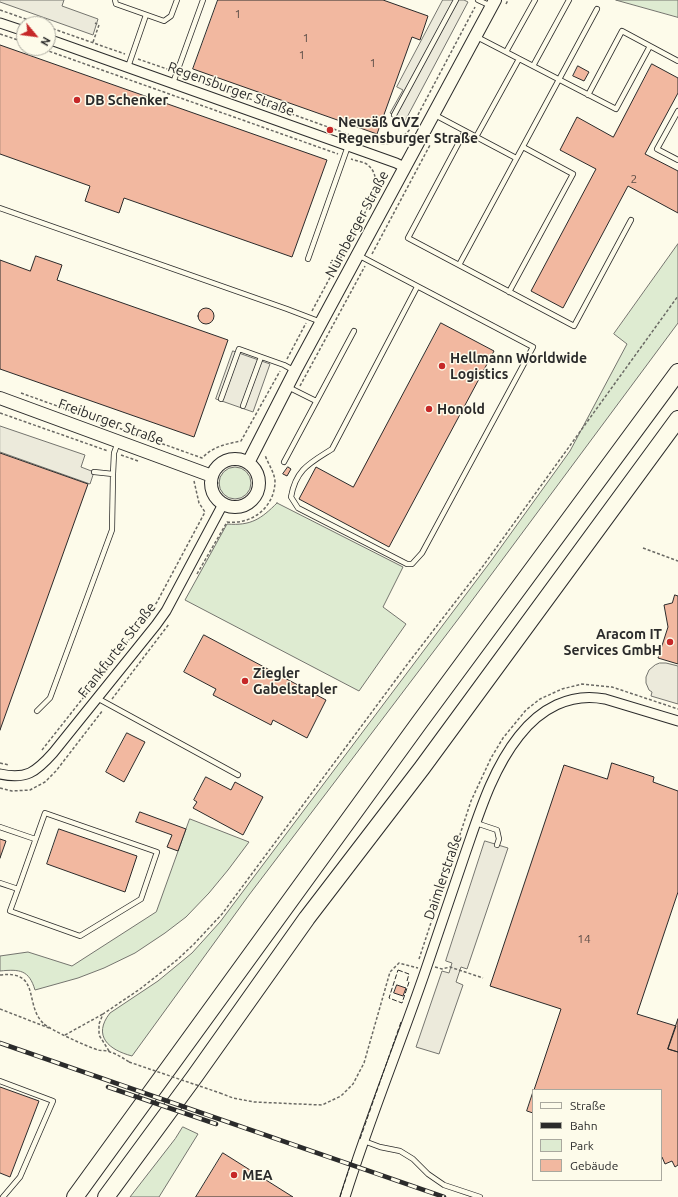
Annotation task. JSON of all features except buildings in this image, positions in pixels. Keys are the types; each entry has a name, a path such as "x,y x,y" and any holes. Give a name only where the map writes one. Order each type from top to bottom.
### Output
{"highway":[{"path":"75,1197 395,756 678,372"},
{"path":"106,1197 308,918 422,768 678,420"},
{"path":"120,1197 149,1138"}],"street":[{"name":"Nürnberger Straße","path":"248,463 321,322 493,3"},
{"path":"0,23 16,28"},
{"name":"Regensburger Straße","path":"56,42 404,167"},
{"name":"Freiburger Straße","path":"0,398 118,440 212,476"},
{"path":"232,459 248,463 254,468 258,476 257,492 246,504 234,506 222,504 213,493 211,486 212,476 218,466 224,461 232,459"},
{"name":"Frankfurter Straße","path":"0,774 15,776 28,774 39,768 97,698 166,611 222,504"},
{"name":"Daimlerstraße","path":"345,1197 426,970 476,823 497,772 509,750 529,724 540,714 550,707 572,699 595,696 626,704 678,721"}],"lane":[{"path":"115,0 116,4 164,21 171,16 177,0"},
{"path":"173,83 203,0"},
{"path":"394,115 456,0"},
{"path":"478,0 493,3"},
{"path":"506,52 535,0"},
{"path":"533,66 569,0"},
{"path":"458,265 597,9"},
{"path":"128,67 146,15"},
{"path":"588,95 622,31 678,61"},
{"path":"475,36 616,109 650,46"},
{"path":"476,137 519,59"},
{"path":"678,111 658,149 678,160"},
{"path":"433,114 516,158"},
{"path":"465,131 408,238 458,265 574,326 631,220"},
{"path":"308,259 348,146"},
{"path":"510,292 573,174 523,147"},
{"path":"0,208 321,322"},
{"path":"358,255 533,347 422,553 412,564 407,564 298,508 291,497 293,486 300,473 310,463 332,449 417,287"},
{"path":"284,462 354,331"},
{"path":"221,399 239,349 284,365 295,371"},
{"path":"243,406 261,357"},
{"path":"287,386 316,401"},
{"path":"37,711 50,698 112,530 114,453 118,440"},
{"path":"94,472 113,474"},
{"path":"97,698 238,775"},
{"path":"45,813 157,852 141,899 80,936 10,911 18,889 45,813"},
{"path":"476,823 497,830 499,839 497,845"},
{"path":"0,827 36,839"},
{"path":"0,883 18,889"},
{"path":"0,1081 53,1101 20,1177 2,1197"},
{"path":"364,1141 380,1147 400,1151 413,1159 428,1174 444,1185 480,1197"}],"path":[{"path":"56,30 367,141 382,144 392,143 403,138 411,128 478,0"},
{"path":"0,10 17,16"},
{"path":"92,42 99,25 95,23"},
{"path":"0,34 16,39"},
{"path":"15,391 202,458 208,451 222,444 241,441 284,365 375,194 376,186 375,176 369,166 56,54"},
{"path":"65,1035 103,1014 140,989 177,960 222,914 409,662 483,566 678,296"},
{"path":"0,413 143,463"},
{"path":"38,755 157,602 205,512 199,503 194,481"},
{"path":"643,548 678,561"},
{"path":"418,960 471,801 491,758 503,738 526,710 540,699 562,689 582,684 612,687 678,709"},
{"path":"0,763 15,767"},
{"path":"0,1009 51,1029 98,1050 109,1051 129,1062 233,1098 254,1102 322,1105 341,1096 353,1084 364,1063 390,972 399,963 414,967"},
{"path":"438,968 442,969 450,967 483,978"},
{"path":"0,975 12,974 22,978 29,984 37,1013 42,1022 51,1029"},
{"path":"103,1014 99,1024 99,1035 109,1051"}],"green space":[{"path":"616,0 678,0 678,17"},
{"path":"678,244 678,323 462,614 249,895 132,1056 110,1046 103,1035 103,1029 105,1021 110,1013 158,981 192,953 220,922 491,561 570,451 627,344 614,334"},
{"path":"232,467 238,467 247,471 251,483 247,495 238,499 232,499 223,495 219,486 219,480 223,471"},
{"path":"277,503 403,567 383,607 406,624 359,691 185,600 227,524 243,524 255,520"},
{"path":"190,819 249,842 209,893 186,917 135,953 104,968 78,978 35,990 30,978 23,972 13,970 0,971 0,956 28,952 72,966 156,912"},
{"path":"183,1127 198,1134 159,1197 130,1197 175,1139"}],"shaded area":[{"path":"0,0 64,0 62,6 98,19 93,35 56,22 56,16 39,16 0,2"},
{"path":"443,0 464,0 468,2 405,121 390,113 403,90 397,87"},
{"path":"233,351 270,364 253,412 216,399"},
{"path":"0,426 85,455 81,467 94,472 90,484 0,452"},
{"path":"660,663 678,666 678,704 651,696 652,692 649,690 646,683 646,677 649,670"},
{"path":"485,841 508,848 467,969 461,967 456,982 463,985 439,1054 416,1047 442,971 449,973 452,963 446,961"}],"railway":[{"path":"0,1043 444,1197"},
{"path":"108,1087 216,1124"}],"fence":[{"path":"398,970 409,974 407,981 409,982 402,1003 389,998 398,970"},
{"path":"360,1139 401,1022"},
{"path":"340,1197 352,1160"}],"place":[{"name":"DB Schenker","path":"77,100"},
{"name":"Neusäß GVZ Regensburger Straße","path":"330,130"},
{"name":"Hellmann Worldwide Logistics","path":"442,366"},
{"name":"Honold","path":"429,409"},
{"name":"Aracom IT Services GmbH","path":"670,642"},
{"name":"Ziegler Gabelstapler","path":"245,681"},
{"name":"MEA","path":"234,1175"}]}
